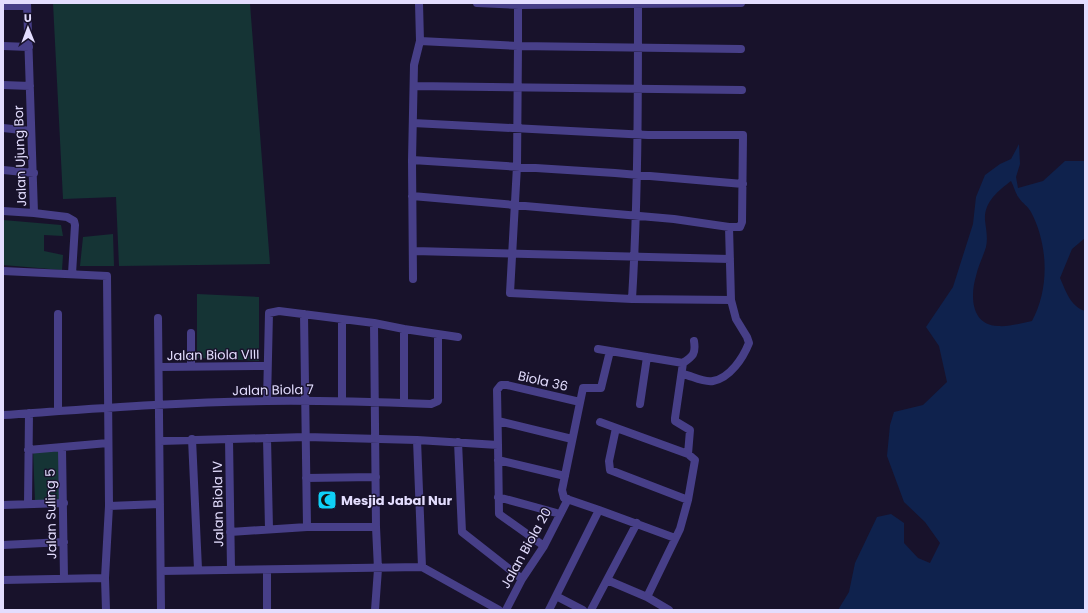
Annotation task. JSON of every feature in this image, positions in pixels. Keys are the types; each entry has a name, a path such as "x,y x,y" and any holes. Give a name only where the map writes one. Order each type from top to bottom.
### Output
{"street":[{"path":"413,279 414,251 412,160 414,65 420,42 419,3"},
{"path":"477,3 740,3"},
{"path":"518,4 518,87 515,204 510,293 632,299 732,300"},
{"path":"632,299 638,174 638,4"},
{"path":"3,6 27,5"},
{"name":"Jalan Ujung Bor","path":"27,5 31,131 34,173 34,213 67,217 74,221 72,274"},
{"path":"420,42 518,46 741,49"},
{"path":"3,46 29,47"},
{"path":"3,85 30,86"},
{"path":"414,86 742,90"},
{"path":"412,196 636,215 737,228 742,225 743,135 638,134 413,123"},
{"path":"3,128 31,131"},
{"path":"412,160 638,174 742,184"},
{"path":"3,170 34,173"},
{"path":"3,211 34,213"},
{"path":"683,374 713,381 724,377 737,364 749,343 736,319 732,300 729,227"},
{"path":"414,251 512,252 635,258 730,259"},
{"path":"3,271 107,276 109,506 106,610"},
{"path":"267,401 269,313 279,311 304,314 374,323 438,335 458,337"},
{"path":"58,314 58,411"},
{"path":"304,314 307,527"},
{"path":"158,318 161,610"},
{"path":"342,319 342,401"},
{"path":"374,323 376,526 378,569 375,610"},
{"path":"404,329 404,403"},
{"path":"191,332 191,366"},
{"name":"Jalan Biola 7","path":"3,415 160,404 267,401 375,401 431,404 438,401 438,335"},
{"path":"598,349 683,363 693,356 696,351 694,341"},
{"path":"610,351 601,388 583,388 562,494 568,499 675,538"},
{"path":"640,404 647,357"},
{"path":"683,363 683,374 675,421 690,430 688,454"},
{"name":"Jalan Biola VIII","path":"159,367 267,366"},
{"name":"Biola 36","path":"498,421 497,390 501,386 507,385 580,402"},
{"path":"28,504 29,413"},
{"path":"544,546 500,516 498,512 498,421 572,439"},
{"path":"600,422 688,454 694,458 696,464 688,500 675,538 647,597"},
{"path":"616,428 609,461 610,470 688,500"},
{"path":"160,441 306,437 417,440 498,445"},
{"path":"267,438 269,529"},
{"path":"192,439 198,569"},
{"name":"Jalan Biola IV","path":"229,439 231,569"},
{"path":"417,440 422,567"},
{"path":"458,442 462,532 522,578"},
{"path":"28,450 108,443"},
{"name":"Jalan Suling 5","path":"62,448 64,579"},
{"path":"498,460 565,476"},
{"path":"306,478 376,477"},
{"path":"498,497 560,514"},
{"name":"Jalan Biola 20","path":"506,610 522,578 544,546 568,499"},
{"path":"3,506 64,503"},
{"path":"109,506 160,504"},
{"path":"549,610 599,510"},
{"path":"592,610 637,523"},
{"path":"230,532 307,527 376,526"},
{"path":"3,545 64,542"},
{"path":"161,571 198,569 267,570 422,567 499,610"},
{"path":"267,570 267,610"},
{"path":"3,580 106,578"},
{"path":"607,580 647,597 669,610"},
{"path":"556,596 583,610"}],"green space":[{"path":"53,3 250,4 270,264 119,266 116,197 63,199"},
{"path":"3,220 61,225 63,236 44,235 44,251 63,255 62,270 3,265"},
{"path":"113,234 114,266 80,266 83,237"},
{"path":"197,294 259,297 259,361 197,358"},
{"path":"59,447 62,500 35,502 33,449"}],"water":[{"path":"1019,144 1020,164 1016,177 1018,188 1043,181 1065,161 1085,161 1085,238 1072,249 1060,278 1072,302 1080,309 1085,311 1085,610 838,610 849,592 855,563 877,517 891,514 904,523 904,543 918,558 930,563 940,543 925,522 904,502 887,456 890,425 894,412 923,405 947,382 939,346 926,327 953,287 973,224 976,197 985,175 1000,164 1011,159","holes":["1011,181 1020,200 1030,210 1037,225 1044,252 1044,280 1042,295 1032,321 998,326 982,321 975,308 973,292 977,272 986,247 987,237 985,214 989,202"]}],"place":[{"name":"Mesjid Jabal Nur","path":"327,500"}]}
